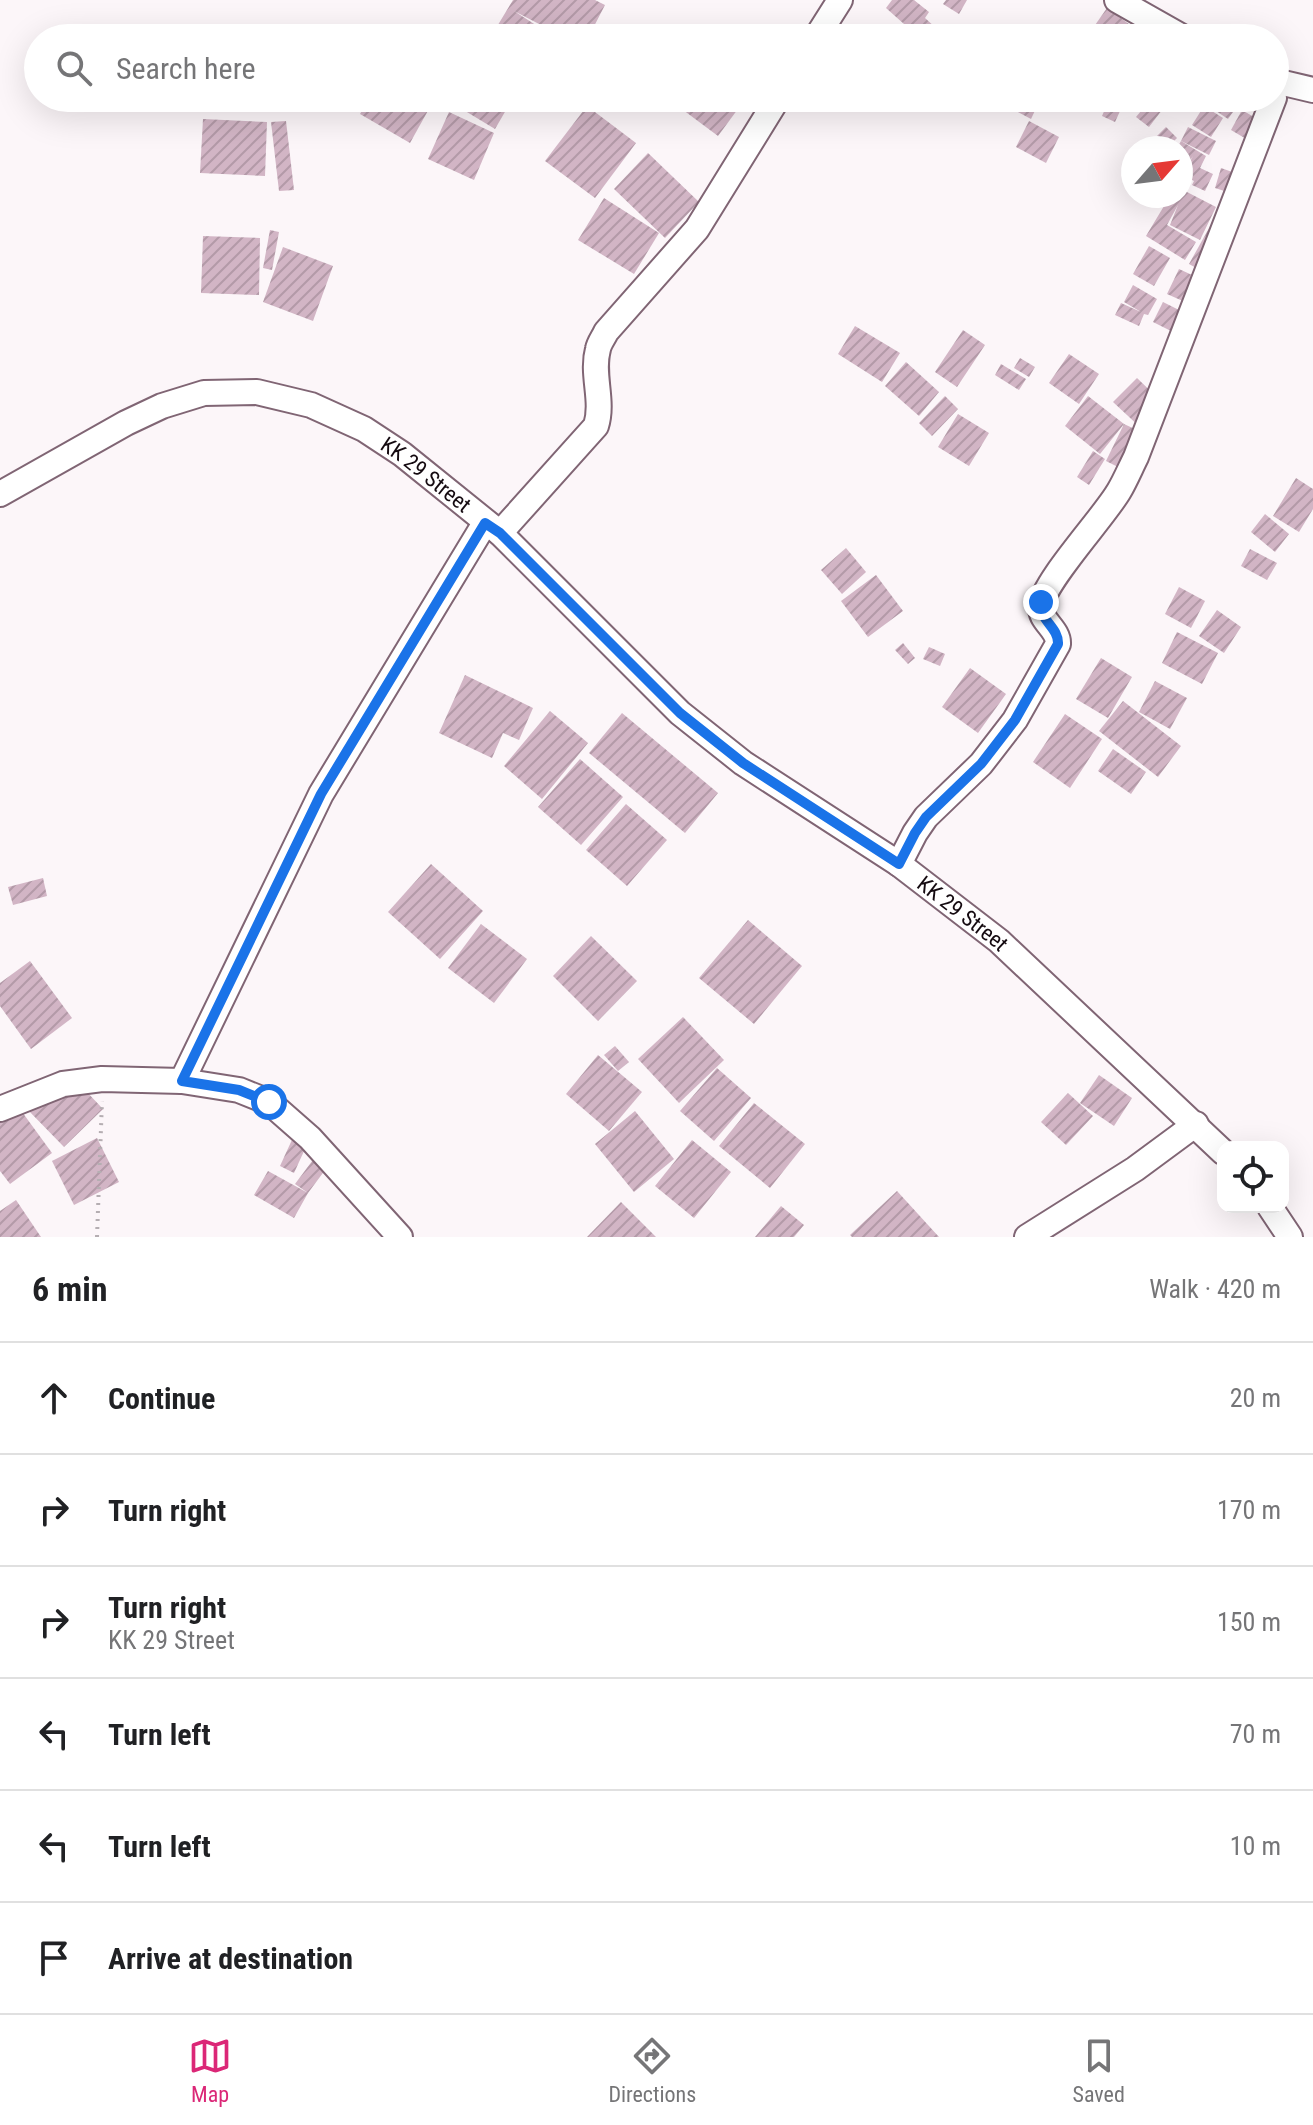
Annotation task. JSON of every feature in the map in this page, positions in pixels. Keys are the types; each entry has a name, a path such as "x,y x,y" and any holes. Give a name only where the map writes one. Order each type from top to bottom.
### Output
{"street":[{"path":"825,24 840,0"},
{"path":"1117,0 1159,24"},
{"path":"1289,89 1313,90"},
{"path":"182,1081 321,794 492,528 596,426 601,411 596,370 598,349 606,332 697,229 769,112"},
{"path":"899,864 926,817 981,764 1015,720 1058,644 1059,638 1042,615 1041,602 1050,584 1118,493 1136,457 1267,112"},
{"name":"KK 29 Street","path":"0,494 126,423 162,406 204,393 257,392 311,405 364,429 402,454 492,528 680,713 743,763 899,864 999,941 1217,1146"},
{"path":"0,1109 63,1084 102,1079 182,1081 239,1090 269,1102 310,1138 400,1237"},
{"path":"1027,1237 1135,1169 1196,1124"},
{"path":"1274,1213 1290,1237"}],"path":[{"path":"97,1237 102,1079"}],"building":[{"path":"513,0 595,0 605,5 595,24 539,24 514,11 534,24 498,24"},
{"path":"892,0 914,0 929,12 925,18 932,24 904,24 886,8"},
{"path":"946,0 967,0 959,14 943,4"},
{"path":"1107,8 1129,24 1096,24"},
{"path":"361,112 427,112 410,143"},
{"path":"449,112 494,133 474,180 428,159"},
{"path":"467,112 505,112 495,129"},
{"path":"582,112 595,112 636,143 595,198 545,161"},
{"path":"686,112 736,112 718,136"},
{"path":"1018,112 1034,112 1031,119"},
{"path":"1104,112 1120,112 1115,122 1102,116"},
{"path":"1140,112 1160,112 1149,127 1136,117"},
{"path":"1200,112 1214,112 1223,118 1211,137 1192,125"},
{"path":"1218,112 1233,112 1228,119"},
{"path":"1241,112 1259,120 1248,140 1231,130"},
{"path":"203,119 267,122 265,176 200,173"},
{"path":"286,121 294,190 279,191 271,122"},
{"path":"1029,121 1059,137 1046,163 1016,147"},
{"path":"1166,127 1175,136 1157,136"},
{"path":"1188,127 1216,141 1209,155 1193,147 1193,136 1184,136"},
{"path":"1193,148 1206,156 1200,168 1213,174 1205,191 1193,185"},
{"path":"648,153 699,202 665,238 614,189"},
{"path":"1221,168 1249,178 1243,197 1215,188"},
{"path":"1193,195 1216,207 1200,240 1170,225 1177,208 1193,208"},
{"path":"604,198 659,233 634,274 578,240"},
{"path":"1163,208 1176,208 1167,225 1196,242 1185,260 1146,236"},
{"path":"1218,212 1209,275 1189,264"},
{"path":"270,230 279,232 272,270 263,268"},
{"path":"203,236 260,238 259,295 201,293"},
{"path":"1149,246 1170,258 1154,286 1133,274"},
{"path":"283,247 333,266 313,321 263,302"},
{"path":"1179,269 1205,281 1194,306 1167,294"},
{"path":"1133,285 1157,299 1148,315 1144,314 1139,326 1115,315 1121,303 1141,312 1124,302"},
{"path":"1163,302 1195,318 1185,338 1153,322"},
{"path":"855,326 900,353 882,382 838,354"},
{"path":"963,330 985,345 957,387 935,372"},
{"path":"1069,354 1099,374 1079,404 1049,383"},
{"path":"1020,358 1035,367 1029,377 1014,368"},
{"path":"906,362 939,392 919,416 885,386"},
{"path":"1001,364 1026,379 1019,390 995,375"},
{"path":"1137,378 1165,405 1142,429 1113,402"},
{"path":"945,396 958,409 932,436 919,423"},
{"path":"1088,396 1124,424 1100,454 1065,426"},
{"path":"958,414 989,433 969,466 938,447"},
{"path":"1124,424 1152,437 1134,475 1106,461"},
{"path":"1093,451 1105,459 1089,485 1077,477"},
{"path":"1296,478 1313,489 1313,509 1299,532 1273,516"},
{"path":"1265,514 1289,534 1275,552 1251,532"},
{"path":"846,548 866,572 842,594 821,570"},
{"path":"1250,549 1277,563 1267,580 1241,566"},
{"path":"876,575 903,611 868,637 841,601"},
{"path":"1179,587 1205,601 1191,628 1165,614"},
{"path":"1217,610 1241,627 1224,653 1199,636"},
{"path":"1177,632 1218,653 1202,684 1162,663"},
{"path":"903,643 915,658 908,664 895,650"},
{"path":"929,647 945,654 940,666 923,659"},
{"path":"1101,658 1132,677 1108,718 1076,699"},
{"path":"970,668 1006,694 978,733 942,707"},
{"path":"465,675 533,708 519,740 503,733 492,758 439,733"},
{"path":"1155,681 1187,698 1170,729 1139,712"},
{"path":"1123,701 1181,746 1158,777 1099,731"},
{"path":"550,711 588,743 542,799 504,766"},
{"path":"622,713 718,793 685,833 589,753"},
{"path":"1065,714 1102,739 1070,788 1033,762"},
{"path":"1113,749 1146,772 1131,794 1098,771"},
{"path":"580,759 623,797 581,845 538,807"},
{"path":"626,804 667,840 627,886 586,850"},
{"path":"431,864 483,911 440,959 388,912"},
{"path":"43,878 47,896 13,905 8,887"},
{"path":"748,920 802,966 754,1024 699,978"},
{"path":"481,924 527,959 494,1003 448,968"},
{"path":"591,936 637,981 598,1021 553,976"},
{"path":"30,961 72,1018 31,1049 0,1006 0,983"},
{"path":"683,1017 724,1060 679,1103 638,1059"},
{"path":"615,1046 629,1062 618,1071 604,1055"},
{"path":"598,1055 642,1092 609,1131 566,1094"},
{"path":"717,1068 751,1098 714,1141 680,1111"},
{"path":"66,1070 103,1109 64,1147 27,1109"},
{"path":"1099,1075 1132,1098 1114,1126 1080,1103"},
{"path":"1068,1093 1093,1116 1066,1145 1041,1122"},
{"path":"754,1103 805,1144 770,1188 719,1146"},
{"path":"17,1105 52,1153 10,1184 0,1171 0,1118"},
{"path":"635,1111 674,1159 634,1192 595,1144"},
{"path":"296,1131 310,1138 294,1173 280,1166"},
{"path":"97,1138 119,1182 74,1205 52,1161"},
{"path":"692,1140 731,1172 694,1218 655,1186"},
{"path":"327,1141 340,1150 308,1193 295,1184"},
{"path":"268,1171 308,1193 294,1218 254,1195"},
{"path":"897,1191 939,1237 850,1235"},
{"path":"16,1200 41,1237 0,1237 0,1211"},
{"path":"621,1202 656,1237 587,1237"},
{"path":"781,1206 804,1225 794,1237 755,1237"}],"route":[{"path":"269,1102 239,1090 182,1081 321,794 485,523 500,533 680,713 743,763 899,864 926,817 981,764 1015,720 1058,644 1059,638 1042,615 1041,602"}]}
